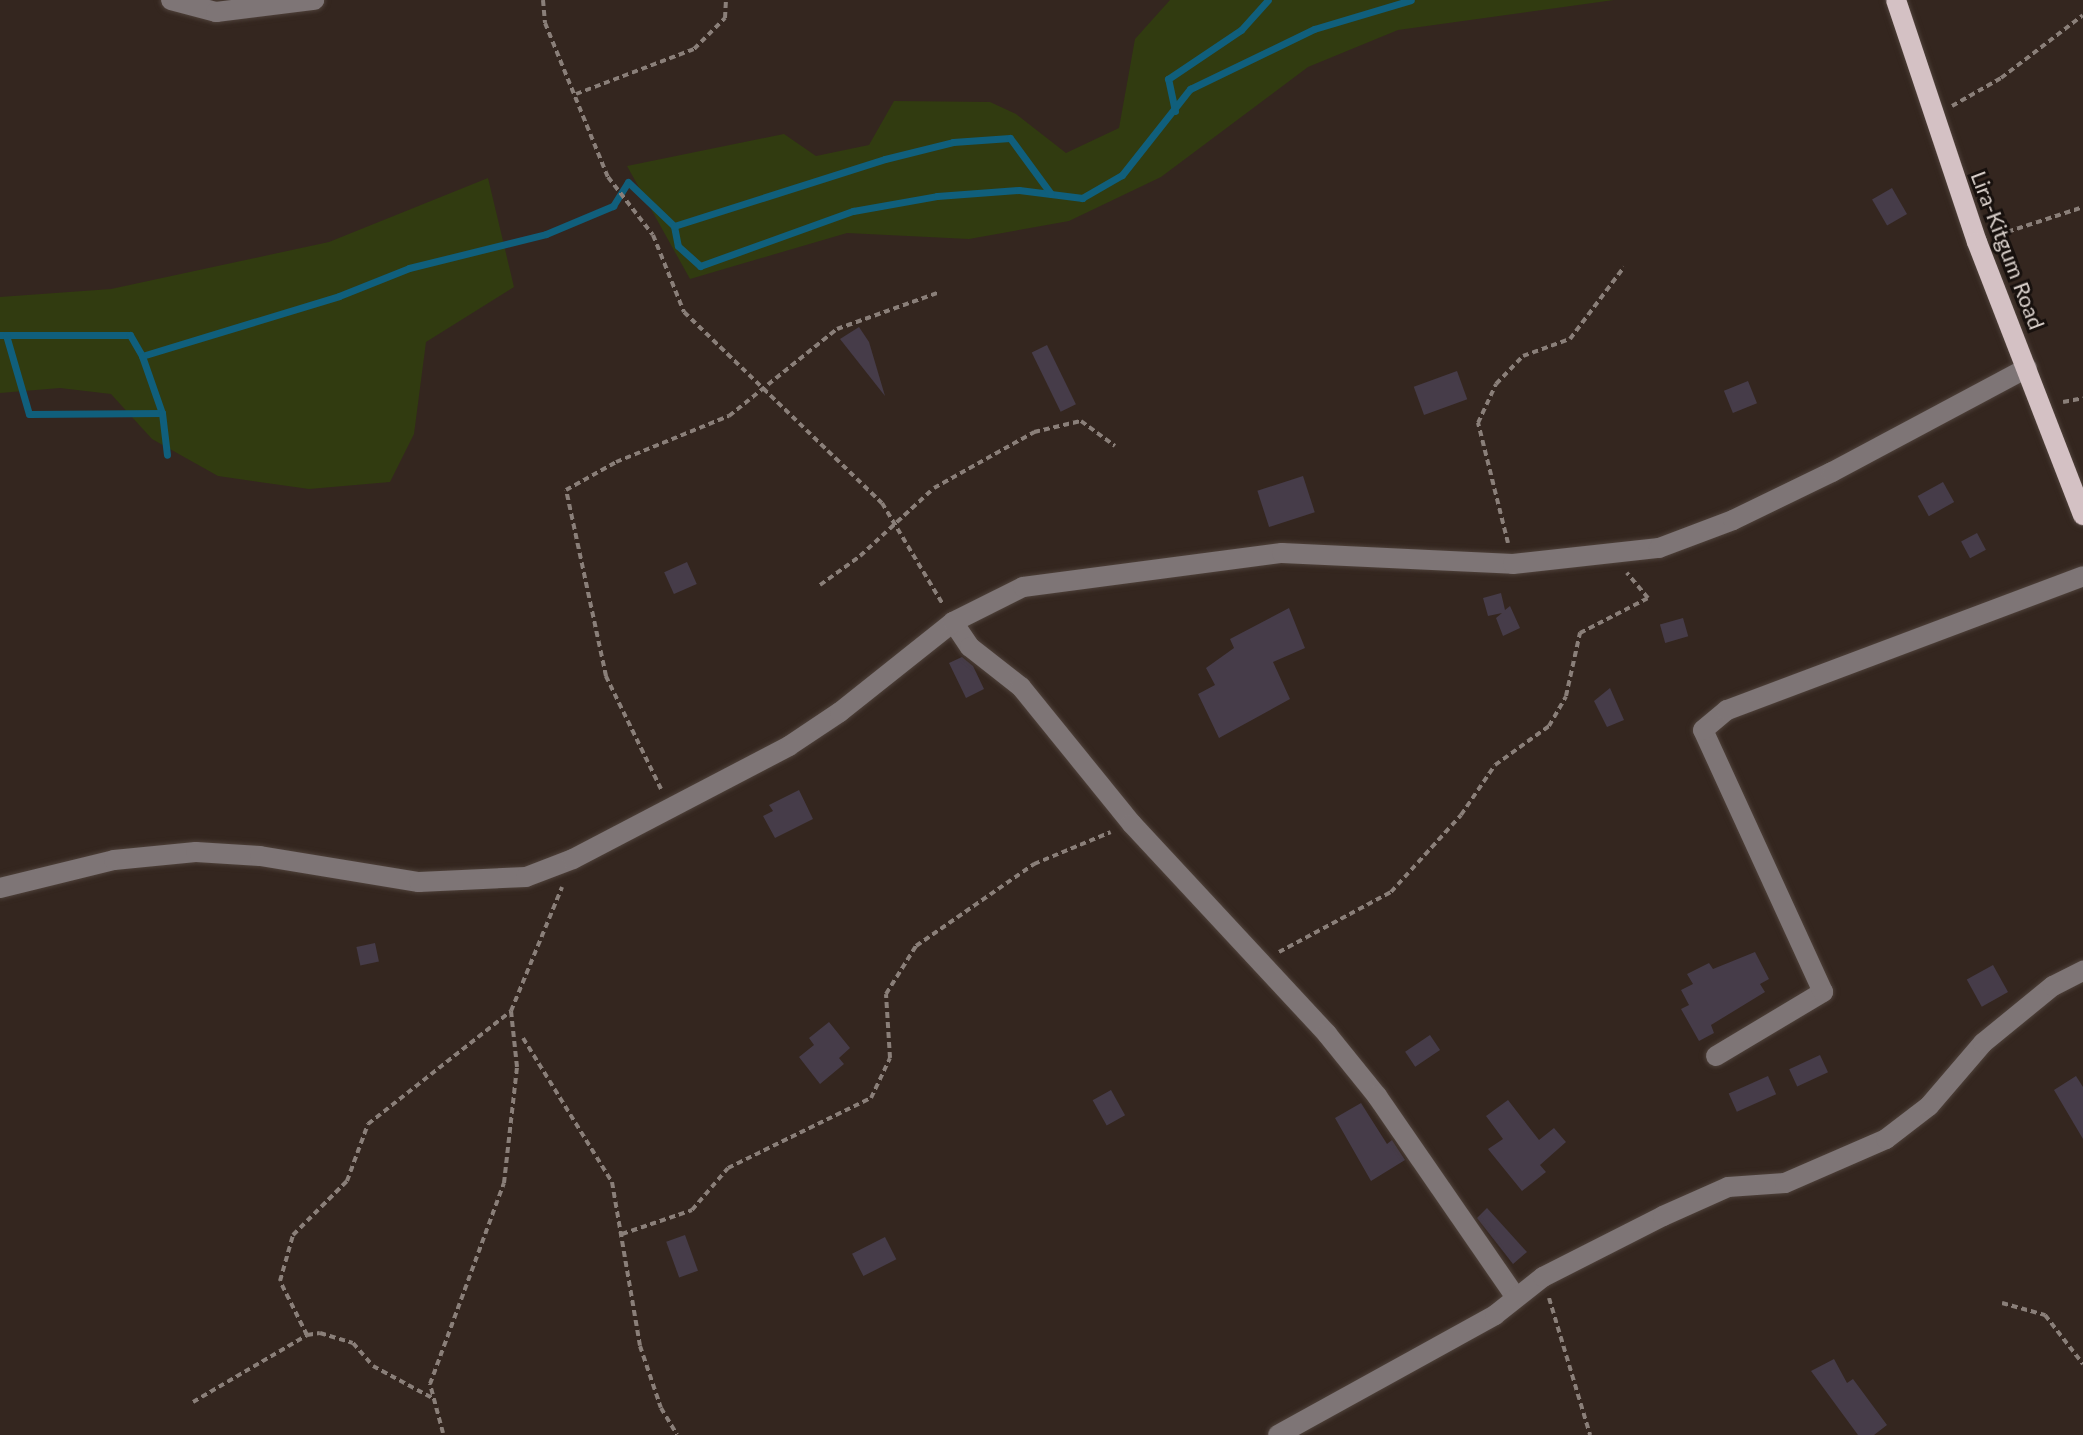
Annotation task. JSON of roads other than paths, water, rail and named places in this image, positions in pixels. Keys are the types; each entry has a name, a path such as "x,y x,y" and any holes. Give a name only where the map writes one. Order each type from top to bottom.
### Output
{"main road":[{"name":"Lira-Kitgum Road","path":"1896,0 1932,117 1977,242 2083,515"}],"street":[{"path":"171,0 216,12 314,0"},
{"path":"0,888 114,860 196,852 260,856 419,882 526,877 573,859 670,810 817,728 953,622 999,596 1051,580 1282,553 1513,564 1612,557 1659,548 1733,520 2027,368"},
{"path":"1716,1056 1823,992 1703,730 1727,710 2083,576"},
{"path":"953,622 970,647 1021,687 1132,824 1259,964 1288,988 1377,1096 1515,1296"},
{"path":"1278,1435 1495,1315 1515,1296 1543,1277 1712,1193 1785,1183 1886,1139 1929,1106 1983,1043 2053,986 2083,971"}],"waterway":[{"path":"1175,111 1168,79 1241,30 1268,0"},
{"path":"674,226 678,246 700,266 853,211 937,196 1019,190 1082,198 1122,175 1190,89 1314,29 1411,0"},
{"path":"0,335 130,335 142,356 339,296 409,268 546,234 613,206 628,182 674,226 885,159 953,142 1010,138 1051,194"},
{"path":"6,335 29,414 162,413"},
{"path":"142,356 162,413 167,455"}]}
